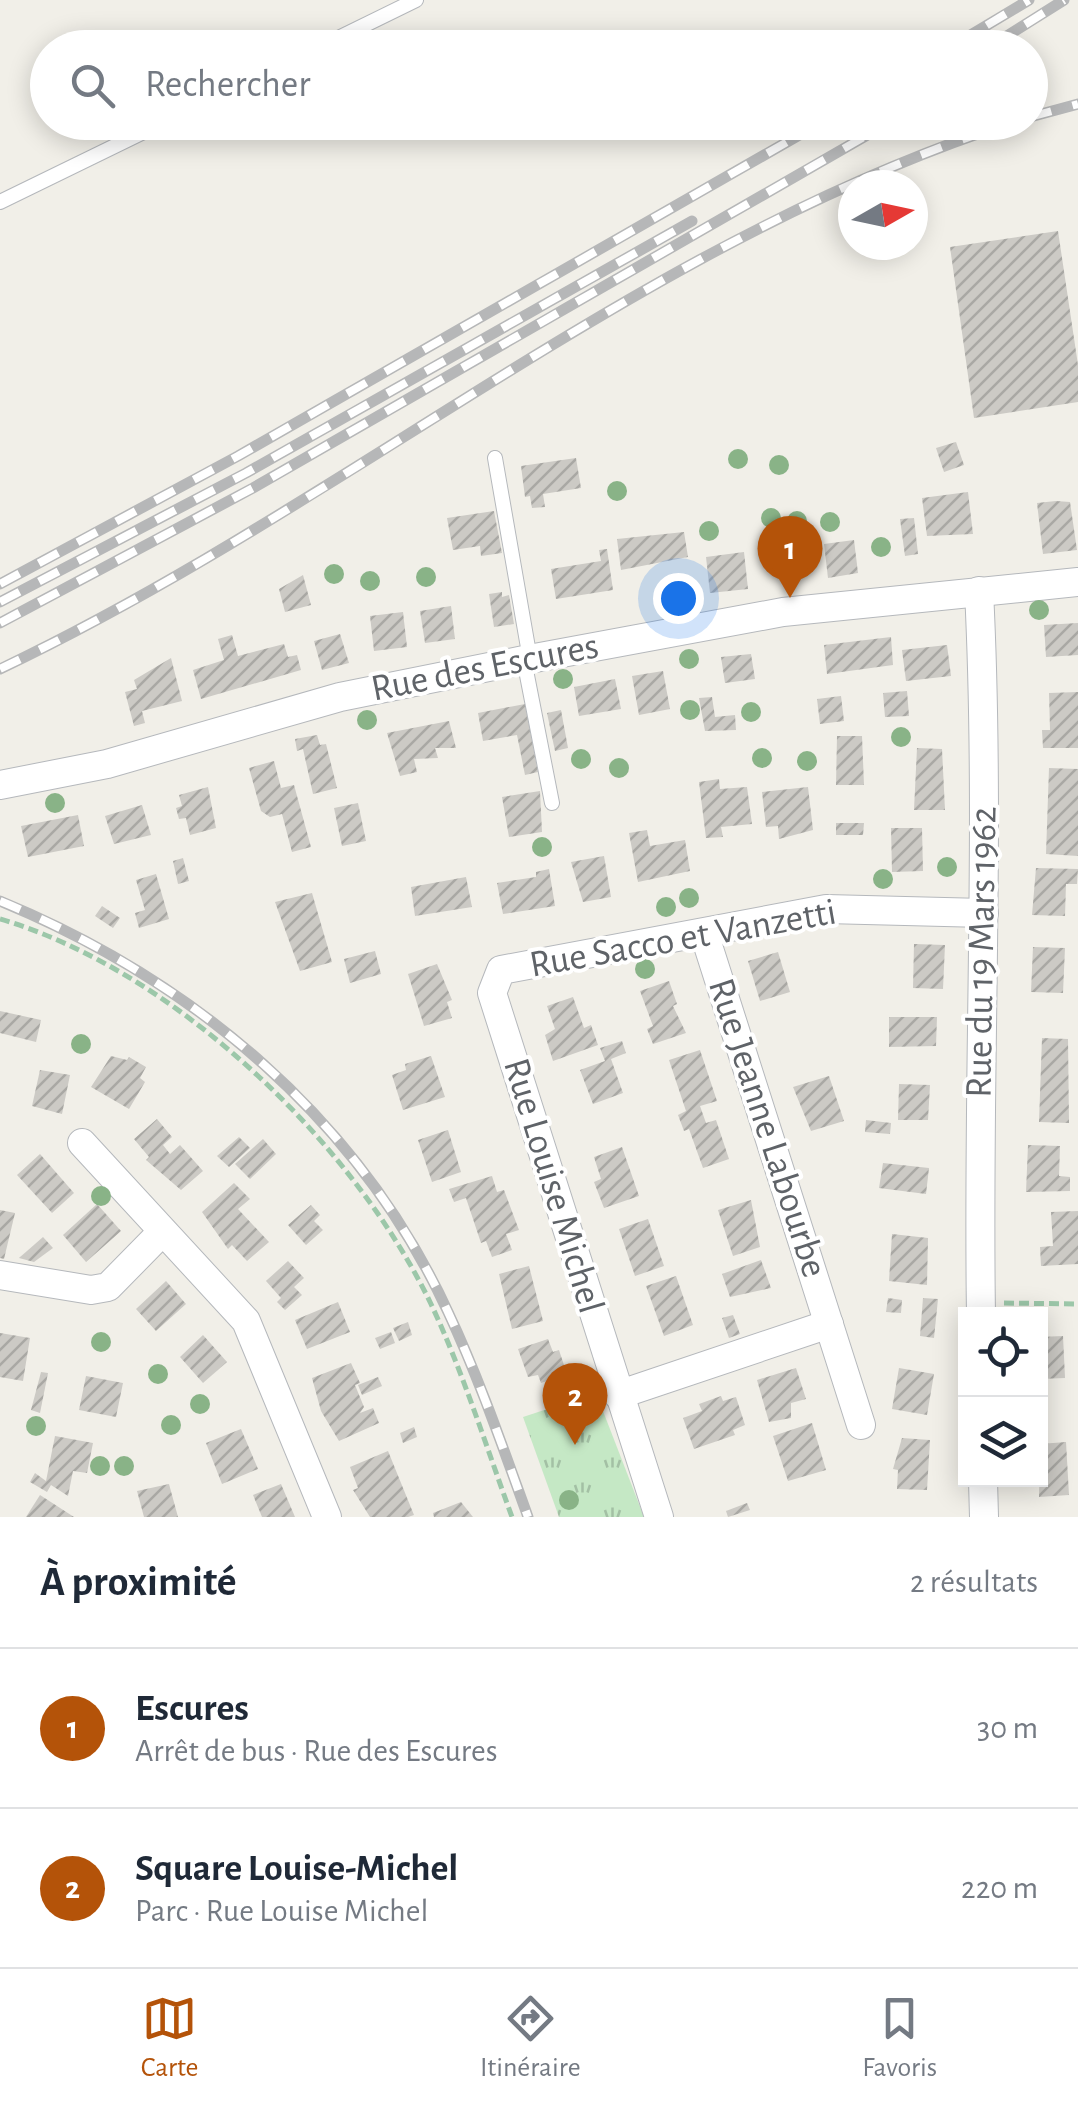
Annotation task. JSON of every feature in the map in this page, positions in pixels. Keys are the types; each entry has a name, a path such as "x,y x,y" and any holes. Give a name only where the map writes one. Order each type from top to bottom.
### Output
{"street":[{"name":"Rue des Escures","path":"0,785 107,764 340,696 527,660 783,612 1078,582"},
{"name":"Rue du 19 Mars 1962","path":"978,590 986,744 978,1154 981,1307"},
{"name":"Rue Sacco et Vanzetti","path":"501,970 826,909 984,913"},
{"name":"Rue Jeanne Labourbe","path":"704,933 861,1425"},
{"name":"Rue Louise Michel","path":"501,970 492,994 660,1517"},
{"path":"82,1143 246,1321 327,1517"},
{"path":"0,1275 91,1290 108,1287 162,1232"},
{"name":"Rue Jeanne Labourbe","path":"618,1395 829,1324"},
{"path":"983,1487 984,1517"}],"lane":[{"path":"355,30 416,0"},
{"path":"0,202 127,140"},
{"path":"495,458 552,803"}],"path":[{"path":"0,919 36,930 113,968 230,1050 293,1109 367,1196 430,1303 512,1517"},
{"path":"1020,1307 1078,1304"}],"green space":[{"path":"596,1393 644,1517 559,1517 523,1417"}],"building":[{"path":"1058,231 1078,365 1078,402 974,418 950,247"},
{"path":"956,442 964,465 944,472 936,448"},
{"path":"576,458 581,488 543,494 545,507 532,508 530,496 525,497 521,466"},
{"path":"968,492 973,534 927,536 922,498"},
{"path":"1070,502 1077,550 1043,554 1037,503"},
{"path":"494,511 502,553 481,556 480,546 453,550 447,518"},
{"path":"914,518 918,554 905,556 900,519"},
{"path":"684,532 688,557 621,570 617,539"},
{"path":"854,540 858,573 828,578 824,544"},
{"path":"607,549 613,590 556,599 551,569 601,561 599,550"},
{"path":"744,552 748,589 710,593 706,557"},
{"path":"303,575 311,605 285,612 279,589"},
{"path":"502,592 502,597 509,595 514,624 494,627 489,594"},
{"path":"451,606 455,639 425,643 420,611"},
{"path":"403,612 407,647 374,651 370,616"},
{"path":"1078,623 1078,655 1046,657 1044,625"},
{"path":"340,634 349,663 322,670 314,641"},
{"path":"232,635 238,656 284,644 288,657 297,655 301,670 201,699 193,670 224,660 218,639"},
{"path":"891,637 893,665 827,674 824,645"},
{"path":"947,645 951,676 906,681 902,650"},
{"path":"751,654 755,679 725,683 721,657"},
{"path":"171,658 182,701 142,711 145,723 134,726 125,692 137,689 134,680"},
{"path":"663,671 670,709 639,715 632,676"},
{"path":"615,679 621,709 579,716 574,687"},
{"path":"907,691 909,716 885,717 883,693"},
{"path":"1078,692 1078,748 1043,748 1042,730 1050,730 1049,693"},
{"path":"841,696 844,721 820,724 817,699"},
{"path":"712,697 715,717 735,715 736,730 705,731 699,698"},
{"path":"525,704 538,772 525,775 517,735 483,741 478,713"},
{"path":"561,710 568,748 555,751 547,713"},
{"path":"449,721 456,748 435,748 438,758 414,759 417,772 400,776 387,733"},
{"path":"317,735 320,745 326,744 337,788 313,794 303,749 297,751 295,739"},
{"path":"837,736 862,736 864,785 836,785"},
{"path":"917,748 942,749 945,810 914,810"},
{"path":"274,761 281,788 294,785 311,847 292,852 282,814 270,817 261,811 249,768"},
{"path":"1049,768 1078,769 1078,856 1046,854"},
{"path":"719,779 720,789 747,787 752,824 721,827 723,837 706,838 699,782"},
{"path":"208,787 216,828 190,835 186,818 179,819 179,795"},
{"path":"808,787 813,830 779,839 778,826 766,827 762,792"},
{"path":"540,791 542,832 509,837 502,797"},
{"path":"358,803 366,841 342,846 334,808"},
{"path":"142,805 151,835 114,844 105,816"},
{"path":"78,815 84,846 28,857 21,826"},
{"path":"836,823 864,823 863,835 836,835"},
{"path":"891,828 922,828 923,871 892,872"},
{"path":"647,830 650,846 685,840 690,871 638,882 629,833"},
{"path":"604,856 611,897 583,902 571,862"},
{"path":"183,858 189,881 178,884 173,861"},
{"path":"1036,868 1078,869 1077,884 1066,884 1065,916 1032,915"},
{"path":"549,869 555,906 503,914 497,883 536,877 536,872"},
{"path":"156,874 169,919 139,928 135,913 145,910 136,880"},
{"path":"466,877 472,907 415,916 411,887"},
{"path":"312,893 332,962 300,971 275,902"},
{"path":"102,906 120,918 113,928 95,916"},
{"path":"914,944 945,945 943,989 913,988"},
{"path":"1033,947 1065,948 1063,993 1031,992"},
{"path":"375,951 381,974 350,983 344,959"},
{"path":"778,952 790,992 760,1001 748,961"},
{"path":"437,964 452,1000 447,1002 452,1018 424,1026 408,974"},
{"path":"669,981 677,1004 673,1006 686,1033 653,1044 647,1029 653,1026 640,991"},
{"path":"573,997 584,1028 591,1025 598,1045 553,1061 545,1035 555,1029 547,1006"},
{"path":"0,1011 41,1020 36,1042 0,1033"},
{"path":"889,1017 937,1017 936,1046 889,1047"},
{"path":"1042,1038 1068,1039 1069,1123 1039,1122"},
{"path":"622,1041 626,1053 611,1059 623,1093 593,1104 580,1070 605,1061 600,1048"},
{"path":"700,1050 717,1101 700,1106 706,1123 716,1120 729,1159 703,1168 689,1129 684,1131 678,1115 686,1111 669,1060"},
{"path":"111,1056 127,1060 129,1057 146,1067 140,1078 145,1082 129,1109 91,1087"},
{"path":"431,1056 445,1097 403,1110 392,1075 406,1070 405,1064"},
{"path":"40,1070 70,1075 62,1114 32,1106"},
{"path":"829,1076 844,1121 811,1131 793,1087"},
{"path":"899,1084 930,1085 928,1120 898,1120"},
{"path":"157,1119 172,1137 163,1145 170,1154 180,1145 203,1171 181,1190 146,1160 149,1157 134,1139"},
{"path":"866,1120 891,1123 890,1134 865,1132"},
{"path":"448,1130 461,1172 432,1182 418,1140"},
{"path":"239,1137 250,1148 229,1167 217,1156"},
{"path":"263,1139 276,1154 250,1179 235,1164"},
{"path":"1028,1145 1060,1146 1059,1176 1070,1177 1070,1191 1026,1192"},
{"path":"622,1147 639,1196 604,1208 594,1182 601,1179 594,1157"},
{"path":"40,1154 74,1193 52,1213 17,1175"},
{"path":"883,1163 929,1168 926,1194 879,1188"},
{"path":"492,1176 497,1192 504,1190 519,1230 506,1234 512,1250 492,1257 486,1241 481,1243 466,1198 454,1202 449,1189"},
{"path":"234,1183 250,1199 238,1209 269,1242 247,1261 232,1245 228,1249 202,1212"},
{"path":"751,1200 760,1247 733,1256 718,1210"},
{"path":"97,1204 121,1231 86,1262 63,1235"},
{"path":"311,1205 320,1215 314,1221 323,1230 306,1245 288,1225"},
{"path":"0,1210 15,1213 4,1259 0,1258"},
{"path":"1078,1211 1078,1264 1041,1266 1040,1247 1053,1246 1051,1212"},
{"path":"648,1219 664,1266 635,1276 619,1229"},
{"path":"892,1234 928,1238 927,1285 889,1281"},
{"path":"43,1237 53,1248 34,1262 19,1258"},
{"path":"761,1260 771,1288 730,1297 722,1274"},
{"path":"288,1261 304,1278 294,1287 302,1295 285,1310 277,1302 281,1298 266,1281"},
{"path":"529,1266 543,1321 512,1329 499,1274"},
{"path":"676,1276 693,1325 664,1336 646,1286"},
{"path":"166,1281 186,1304 156,1331 136,1309"},
{"path":"888,1298 902,1300 901,1313 886,1312"},
{"path":"923,1298 938,1299 934,1338 920,1336"},
{"path":"338,1302 350,1332 307,1349 295,1320"},
{"path":"733,1315 740,1334 729,1338 722,1318"},
{"path":"408,1322 412,1335 399,1341 393,1328"},
{"path":"391,1332 395,1343 380,1349 375,1338"},
{"path":"0,1333 30,1338 23,1381 0,1377"},
{"path":"203,1335 227,1362 203,1383 180,1357"},
{"path":"1063,1336 1065,1378 1048,1379 1048,1337"},
{"path":"548,1339 553,1352 559,1350 567,1374 541,1383 538,1375 528,1377 518,1349"},
{"path":"351,1363 360,1383 355,1385 364,1407 360,1413 373,1408 379,1423 339,1441 321,1411 312,1378"},
{"path":"796,1368 806,1399 791,1403 791,1418 769,1422 757,1380"},
{"path":"899,1368 934,1374 927,1415 892,1409"},
{"path":"41,1372 48,1373 40,1413 31,1410"},
{"path":"86,1376 123,1383 116,1417 79,1410"},
{"path":"378,1377 382,1386 362,1395 358,1385"},
{"path":"721,1396 723,1401 736,1397 745,1425 733,1430 735,1435 694,1449 683,1418 702,1411 699,1404"},
{"path":"812,1423 826,1470 788,1481 773,1436"},
{"path":"414,1427 417,1437 403,1443 400,1433"},
{"path":"241,1429 258,1469 222,1484 206,1443"},
{"path":"55,1436 93,1443 87,1473 73,1471 68,1496 51,1485 47,1492 30,1482 35,1473 46,1481"},
{"path":"902,1438 930,1440 927,1490 897,1489 898,1470 893,1469"},
{"path":"1066,1442 1069,1495 1039,1497 1039,1487 1048,1487 1048,1443"},
{"path":"388,1451 414,1515 370,1517 353,1490 358,1488 350,1467"},
{"path":"169,1484 178,1517 144,1517 137,1491"},
{"path":"281,1484 295,1517 262,1517 253,1495"},
{"path":"40,1495 74,1517 26,1517"},
{"path":"461,1502 473,1517 434,1517 433,1513"},
{"path":"747,1503 750,1510 728,1517 726,1511"}],"railway":[{"path":"979,30 1029,0"},
{"path":"1016,30 1064,0"},
{"path":"1048,112 1078,104"},
{"path":"0,584 238,456 791,140"},
{"path":"0,623 253,488 859,140"},
{"path":"0,669 128,603 253,531 621,304 747,234 877,173 965,140"},
{"path":"0,602 246,473 692,221"},
{"path":"0,901 71,934 204,1015 263,1064 318,1118 368,1178 411,1242 448,1312 528,1517"}],"place":[{"name":"Escures","path":"790,598"},
{"name":"Square Louise-Michel","path":"575,1445"}]}
